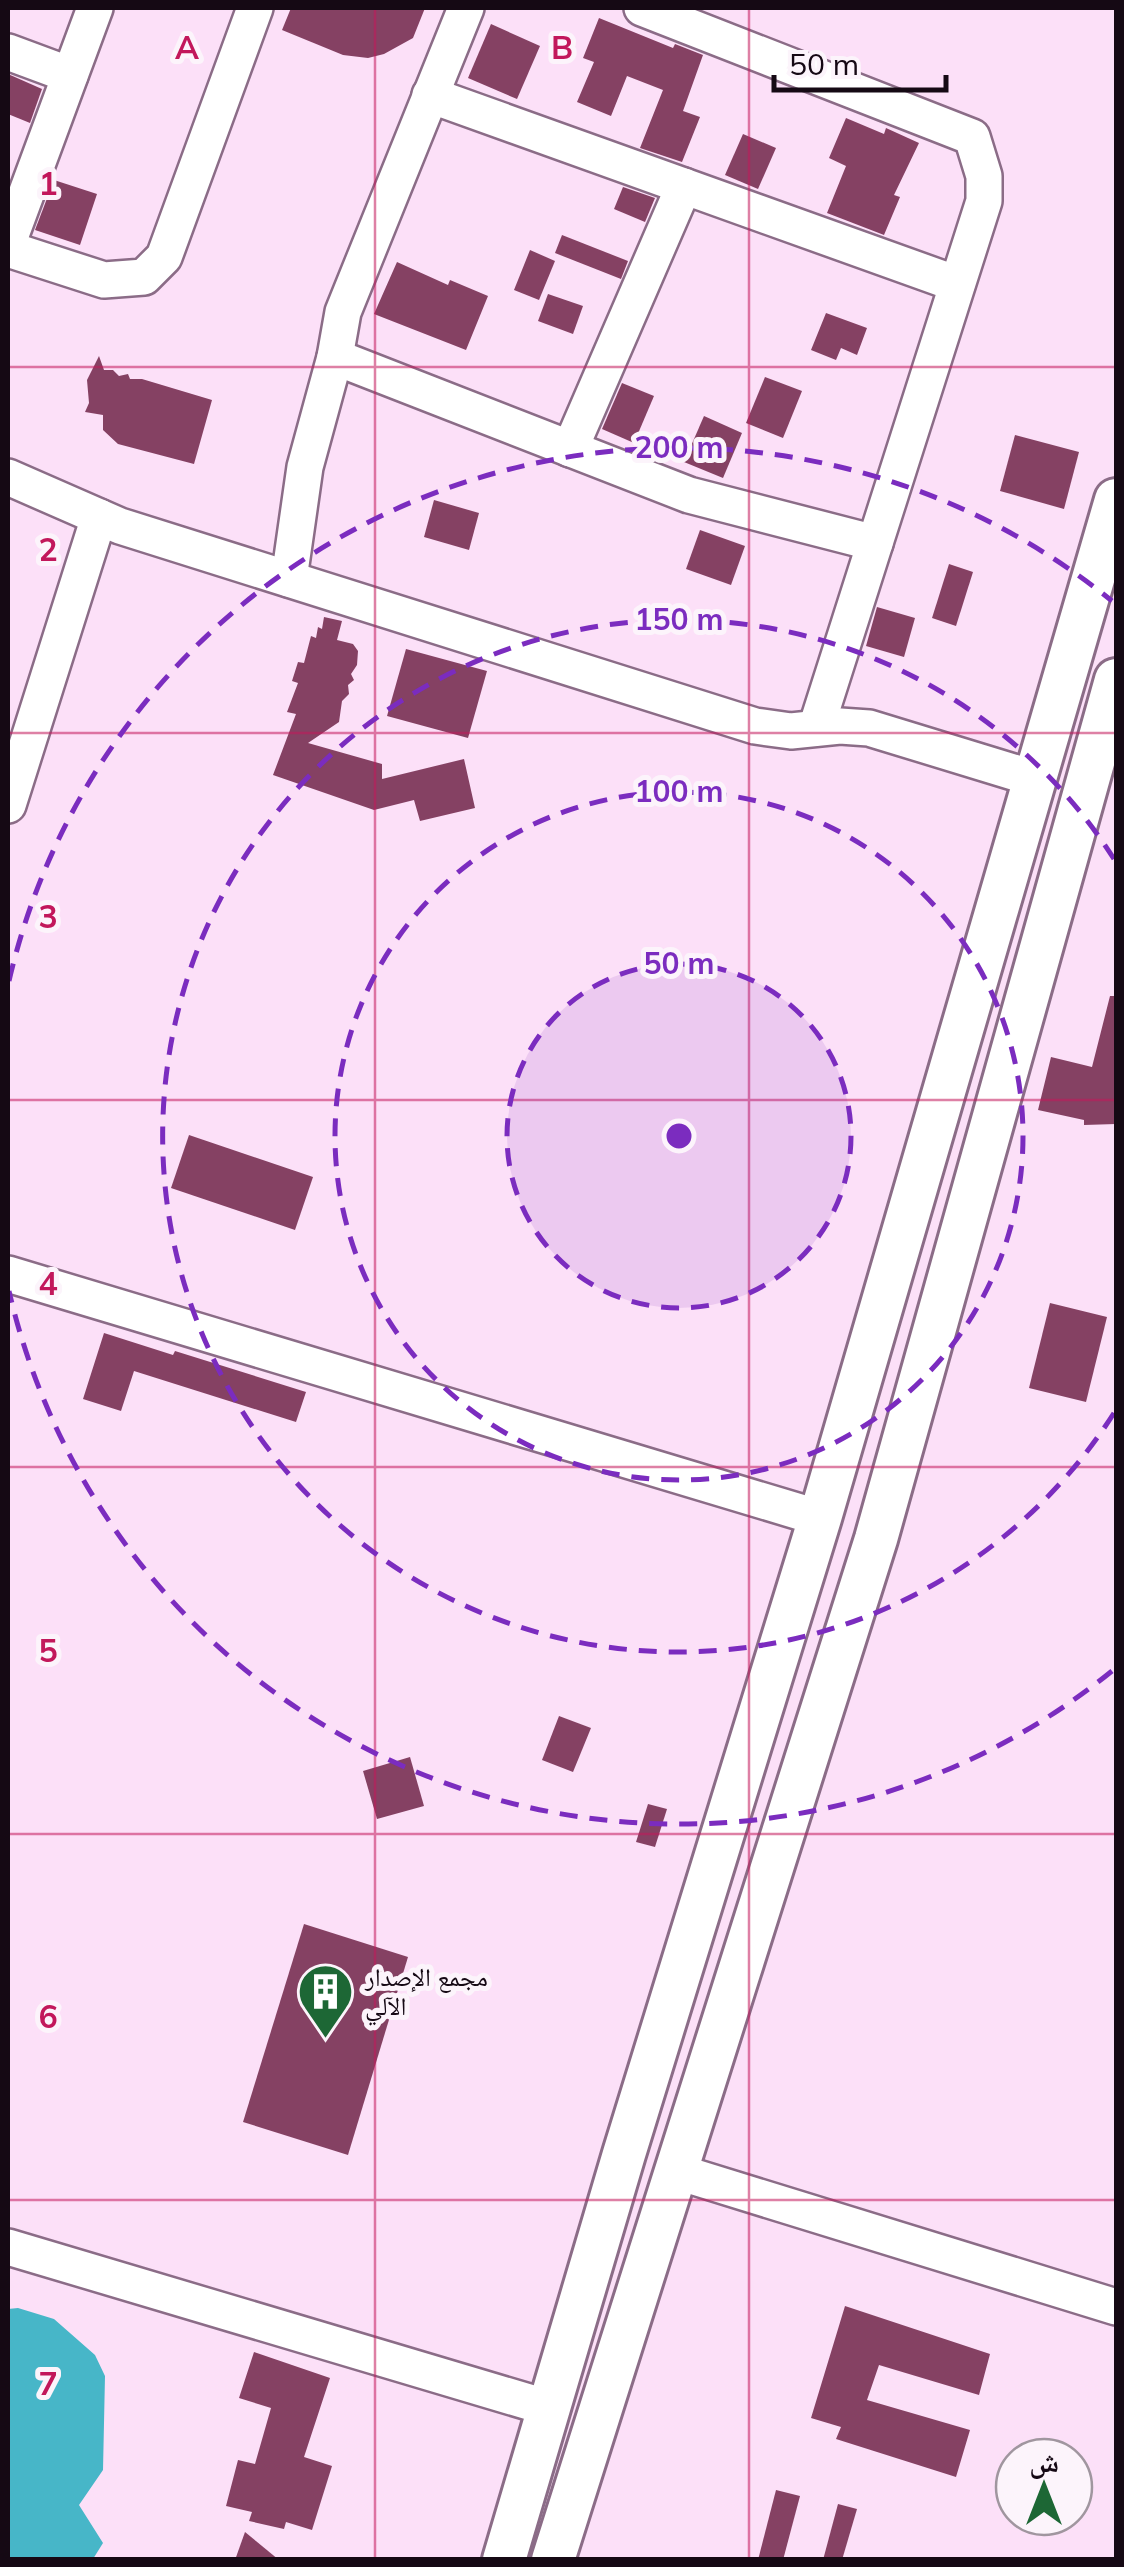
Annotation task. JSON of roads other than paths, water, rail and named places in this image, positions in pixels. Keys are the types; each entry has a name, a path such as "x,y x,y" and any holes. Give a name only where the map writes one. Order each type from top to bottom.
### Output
{"main road":[{"path":"504,2560 820,1518 1036,779 1103,600 1116,500"},
{"path":"553,2560 876,1539 1116,680"},
{"path":"820,1518 876,1539"}],"street":[{"path":"95,8 8,246 104,280 144,277 164,257 255,8"},
{"path":"290,579 305,467 343,312 466,8"},
{"path":"642,8 972,137 984,176 984,201 816,728"},
{"path":"8,52 70,75"},
{"path":"430,95 958,284"},
{"path":"570,448 684,186"},
{"path":"335,357 689,494 875,543"},
{"path":"8,477 120,526 756,726 791,731 840,726 869,728 1036,779"},
{"path":"8,806 99,517"},
{"path":"8,1274 820,1518"},
{"path":"674,2171 1116,2307"},
{"path":"8,2246 549,2408"}],"water":[{"path":"18,2308 54,2319 95,2355 105,2376 103,2470 79,2505 103,2543 93,2559 8,2559 8,2309"}],"place":[{"name":"مجمع الإصدار الآلي","path":"326,2040"}]}
